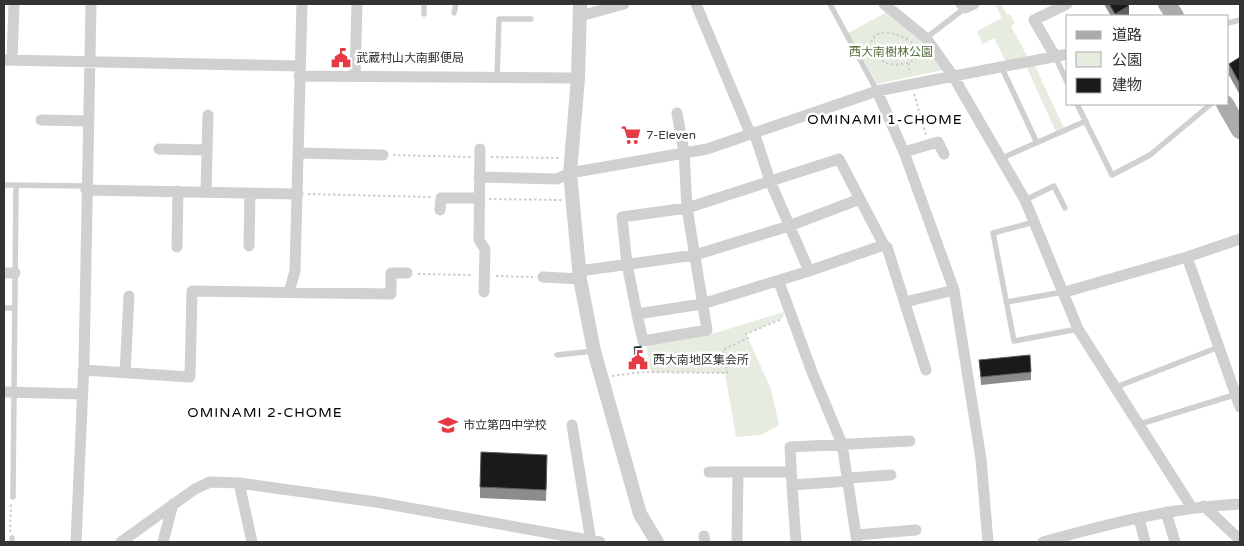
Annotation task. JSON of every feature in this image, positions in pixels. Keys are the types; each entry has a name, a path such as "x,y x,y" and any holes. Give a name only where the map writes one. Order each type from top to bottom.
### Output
{"main road":[{"path":"1167,4 1174,15"},
{"path":"1226,105 1240,130"}],"street":[{"path":"14,4 8,60 299,71 355,76 578,78"},
{"path":"76,542 83,370 91,4"},
{"path":"289,292 295,271 302,4"},
{"path":"355,76 357,4"},
{"path":"624,4 580,10 578,78 570,173 580,275 594,352 640,514 649,532 657,542"},
{"path":"696,4 752,132 789,226 810,271"},
{"path":"884,4 926,38 953,76 1025,200 1065,292 1078,329 1192,508"},
{"path":"1055,56 1034,20 1067,4"},
{"path":"479,177 557,179 570,173 707,148 877,91 910,83 1066,54"},
{"path":"877,91 904,152 954,290 981,458 988,542"},
{"path":"677,113 684,152 687,208 707,330 643,341 627,264 622,217 687,208 839,159 887,247 926,370"},
{"path":"206,192 208,115"},
{"path":"41,120 88,121"},
{"path":"904,152 938,142 944,154"},
{"path":"159,149 207,150"},
{"path":"480,149 479,240 485,249 484,292"},
{"path":"298,153 383,155"},
{"path":"86,188 298,194"},
{"path":"177,247 178,191"},
{"path":"249,246 250,193"},
{"path":"440,210 441,198 479,198"},
{"path":"543,277 580,275 627,264 695,255 789,226 860,199"},
{"path":"1065,292 1187,257 1240,239"},
{"path":"637,314 702,304 779,282 884,244"},
{"path":"1187,257 1220,347 1234,395 1240,407"},
{"path":"83,370 190,377 192,291 391,294 391,272 407,274"},
{"path":"779,282 812,372 842,444 857,539 916,530"},
{"path":"905,302 954,290"},
{"path":"125,373 129,296"},
{"path":"9,392 82,394"},
{"path":"121,542 195,489 210,482 239,483 376,502 545,538 594,542 572,425"},
{"path":"796,542 790,447 910,441"},
{"path":"709,472 791,472"},
{"path":"737,542 738,472"},
{"path":"792,485 891,475"},
{"path":"239,483 252,542"},
{"path":"163,542 173,504"},
{"path":"1043,542 1166,512 1204,506 1240,504"},
{"path":"1204,506 1240,540"},
{"path":"1166,512 1175,542"},
{"path":"1139,518 1146,542"}],"lane":[{"path":"424,4 424,14"},
{"path":"454,13 456,4"},
{"path":"830,4 877,91"},
{"path":"926,38 966,5"},
{"path":"497,77 499,19 531,19"},
{"path":"1055,56 1066,80"},
{"path":"1001,66 1037,143"},
{"path":"1078,105 1112,175 1150,155 1210,105"},
{"path":"1002,158 1086,121"},
{"path":"4,185 86,188"},
{"path":"13,497 9,392 15,308 9,273 16,185"},
{"path":"1025,200 1054,186 1065,208"},
{"path":"1034,222 993,233 1014,341 1078,329"},
{"path":"1007,302 1065,292"},
{"path":"4,308 15,308"},
{"path":"1116,387 1220,347"},
{"path":"557,355 594,352"},
{"path":"1140,424 1234,395"}],"path":[{"path":"906,39 914,30"},
{"path":"881,33 890,33 906,39 916,45 920,51 915,60 900,65 880,61 870,45 872,39 881,33"},
{"path":"910,83 929,144"},
{"path":"298,194 441,198"},
{"path":"479,198 572,200"},
{"path":"602,377 642,372 727,373 723,350 748,338 746,334 792,315"},
{"path":"12,540 11,518 13,497"}],"green space":[{"path":"995,4 1001,4 1007,15 1010,14 1015,23 1011,26 1028,58 1006,62 994,38 983,44 977,31 1002,18"},
{"name":"西大南樹林公園","path":"887,12 919,37 947,69 877,84 848,33"},
{"path":"1035,66 1064,128 1056,132 1027,68"},
{"path":"784,312 783,318 746,334 771,389 779,425 761,435 736,437 725,373 651,372 646,345 712,334"}],"building":[{"path":"1109,4 1127,4 1129,6 1115,14"},
{"path":"1240,57 1240,84 1229,64"},
{"path":"641,346 643,362 636,363 634,347"},
{"path":"1030,355 1031,372 981,377 979,360"},
{"path":"481,452 547,455 546,490 480,487"}],"place":[{"name":"武蔵村山大南郵便局","path":"341,58"},
{"name":"7-Eleven","path":"631,135"},
{"name":"西大南地区集会所","path":"638,360"},
{"name":"市立第四中学校","path":"448,425"}],"district":[{"name":"OMINAMI 1-CHOME","path":"885,119"},
{"name":"OMINAMI 2-CHOME","path":"265,412"}]}
